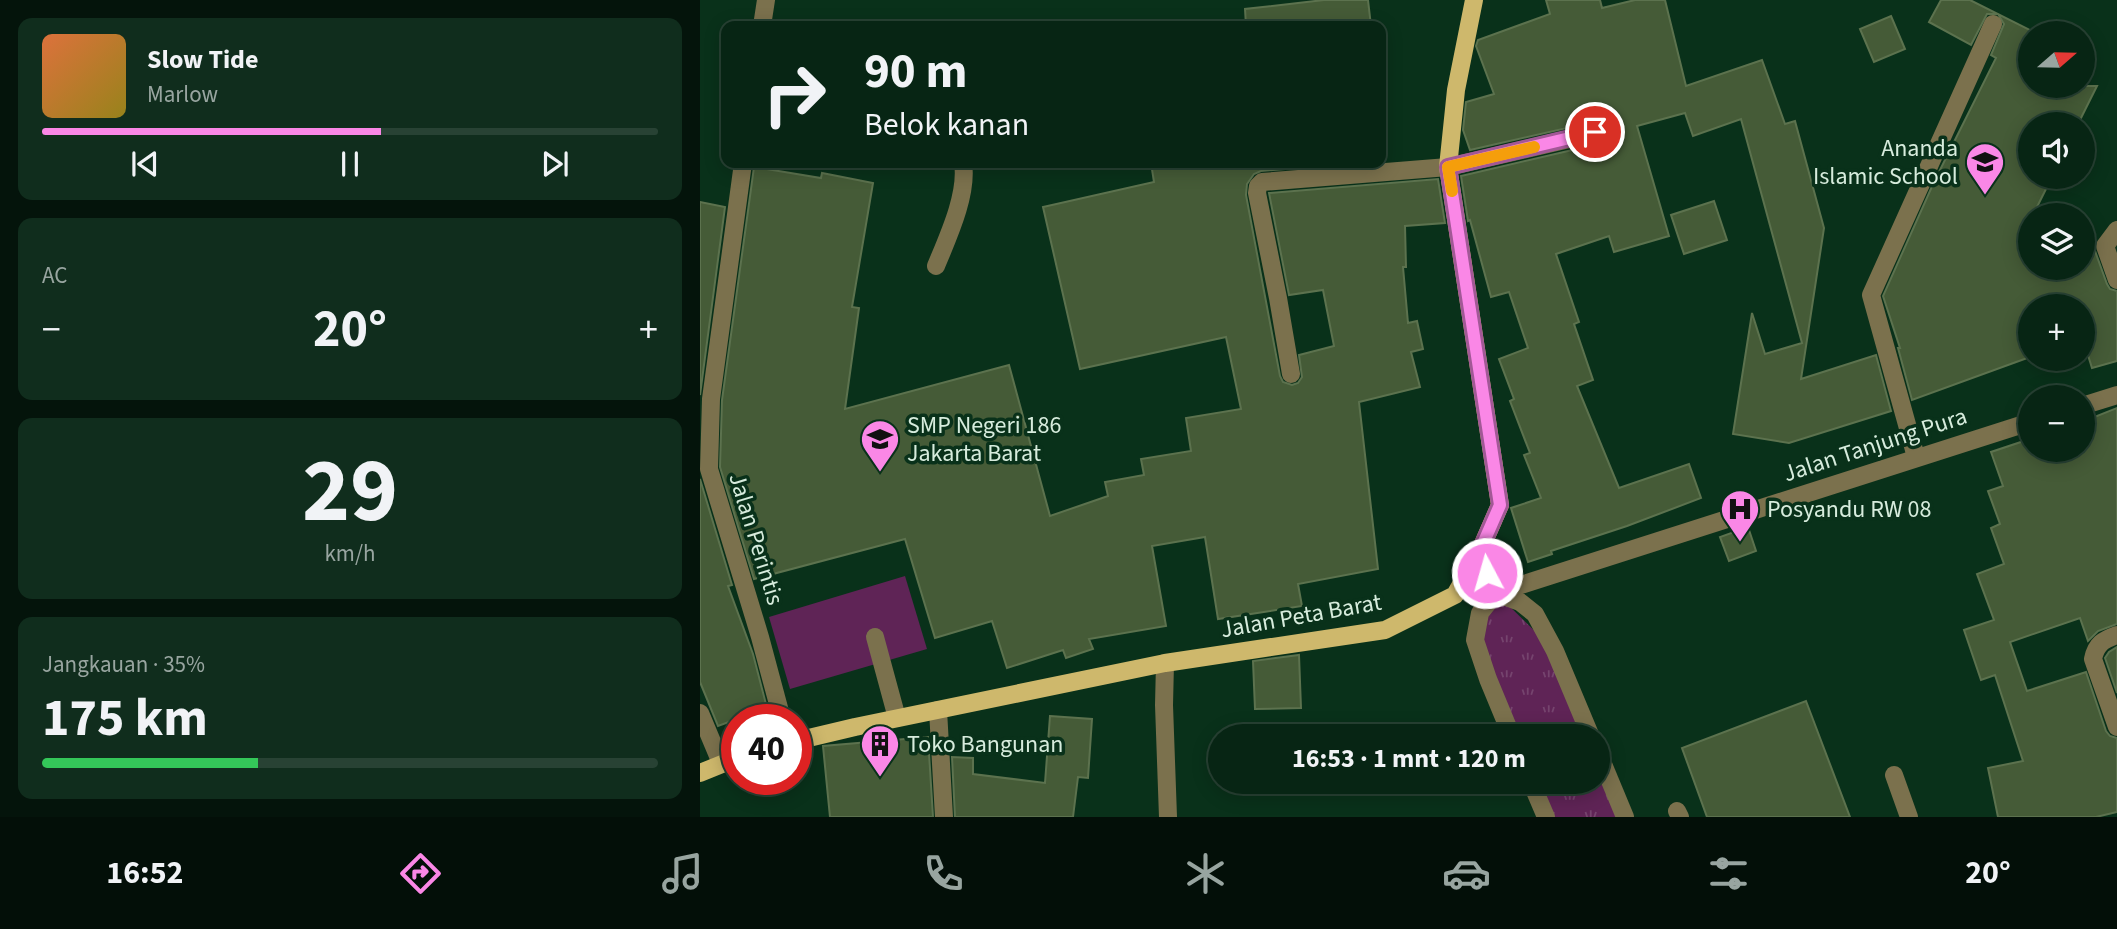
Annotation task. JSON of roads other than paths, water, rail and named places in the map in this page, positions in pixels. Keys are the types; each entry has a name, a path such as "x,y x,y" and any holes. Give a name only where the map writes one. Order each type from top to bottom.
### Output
{"main road":[{"name":"Jalan Peta Barat","path":"812,737 1165,663 1385,630 1455,595 1479,553 1500,505 1448,167 1456,90 1474,0"},
{"path":"700,773 721,764"}],"street":[{"path":"763,21 766,0"},
{"path":"1916,457 1871,295 1993,24"},
{"path":"1291,374 1256,193 1258,186 1267,181 1448,167 1595,132"},
{"name":"Jalan Perintis","path":"742,168 705,398 709,469 778,704"},
{"path":"936,266 950,233 965,177 964,168"},
{"path":"2117,230 2105,246 2117,280"},
{"path":"2095,402 2117,395"},
{"name":"Jalan Tanjung Pura","path":"1496,593 2018,426"},
{"path":"1479,553 1496,593 1520,602 1535,614 1555,650 1586,724"},
{"path":"1496,593 1480,613 1475,640 1507,724"},
{"path":"2117,635 2104,640 2096,648 2093,659 2117,727"},
{"path":"875,638 897,718"},
{"path":"1165,663 1168,817"},
{"path":"938,710 944,817"},
{"path":"700,713 721,747"},
{"path":"1894,775 1909,817"},
{"path":"1610,785 1621,816"},
{"path":"1536,794 1546,817"}],"place":[{"name":"Ananda Islamic School","path":"1985,196"},
{"name":"SMP Negeri 186 Jakarta Barat","path":"880,473"},
{"name":"Posyandu RW 08","path":"1740,543"},
{"name":"Toko Bangunan","path":"880,778"}]}
